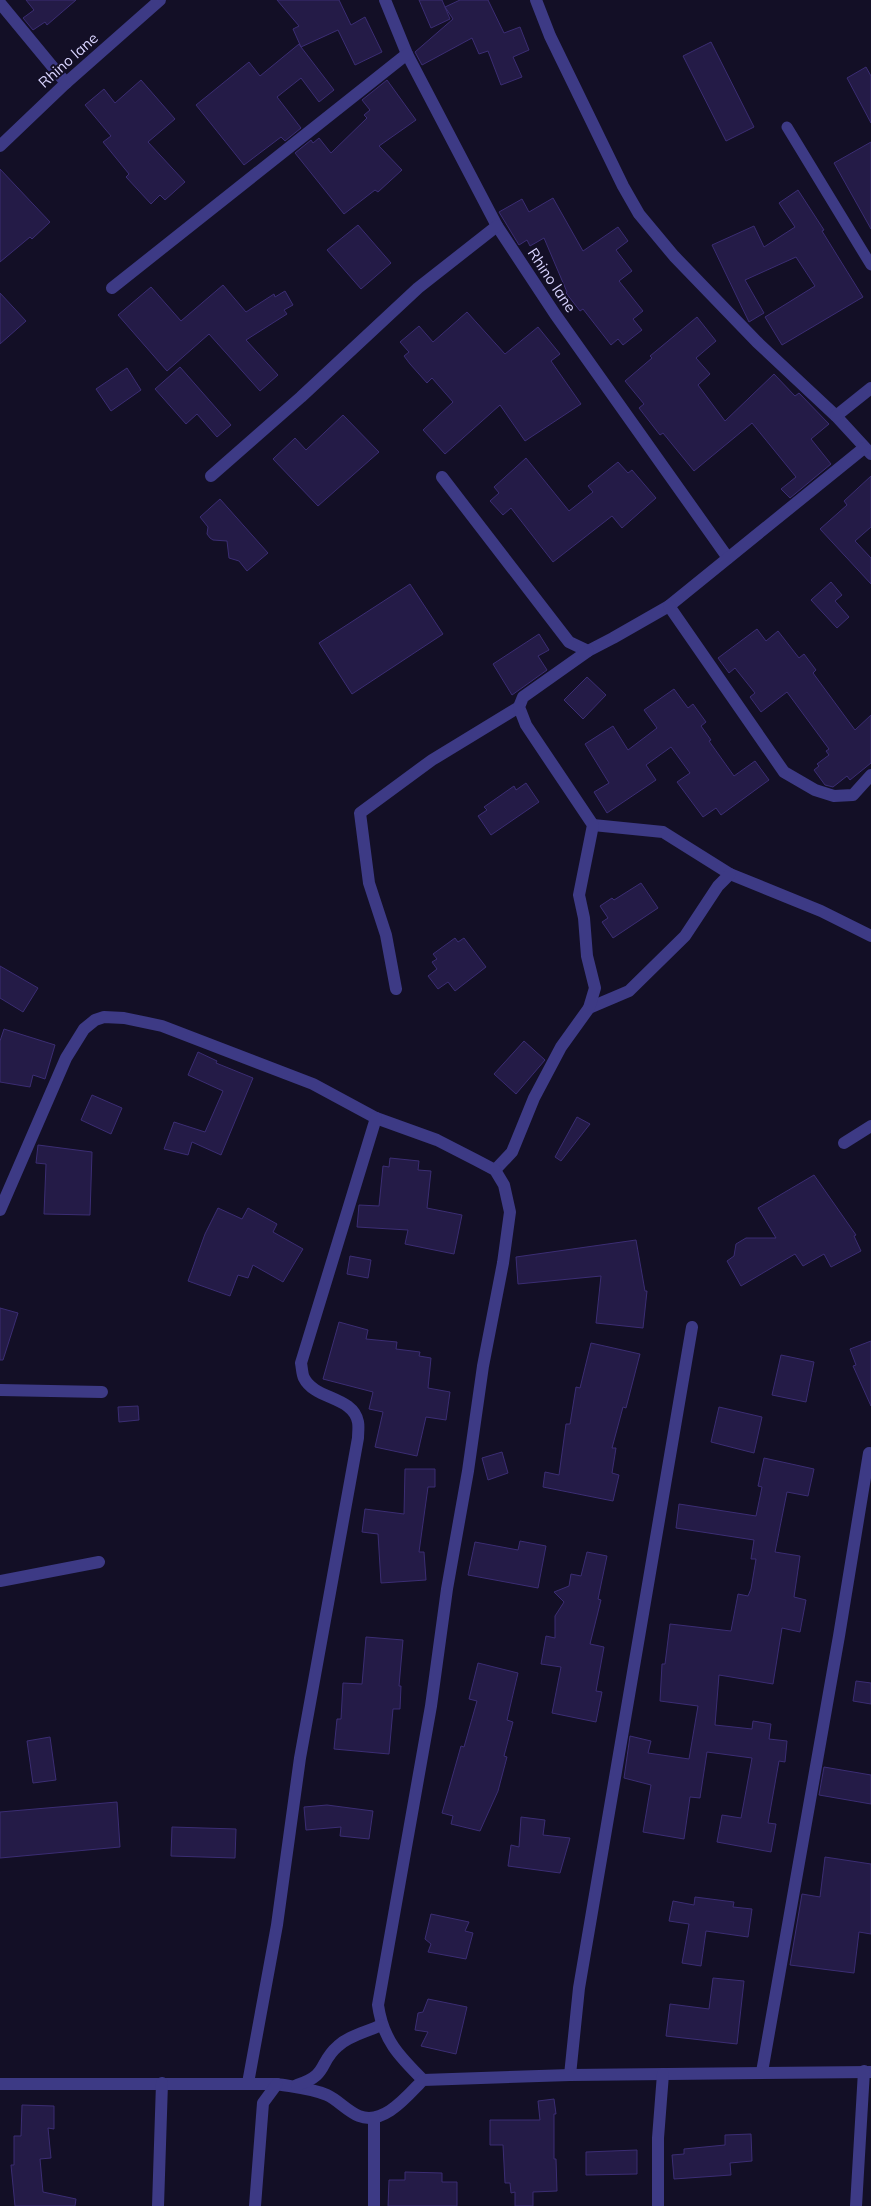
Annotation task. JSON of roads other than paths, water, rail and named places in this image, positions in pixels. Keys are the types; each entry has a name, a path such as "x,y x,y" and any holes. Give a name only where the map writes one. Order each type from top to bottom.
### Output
{"street":[{"name":"Rhino lane","path":"0,146 66,83 160,0"},
{"name":"Rhino lane","path":"385,0 407,54 497,226 555,314 728,558"},
{"path":"396,989 386,935 369,883 360,813 432,760 519,706 524,697 588,651 669,606 728,558 868,451 836,416 757,342 674,256 639,214 623,186 550,36 536,0"},
{"path":"0,3 66,83"},
{"path":"112,288 407,54"},
{"path":"211,476 301,397 418,288 497,226"},
{"path":"836,416 871,388"},
{"path":"442,477 569,642 588,651"},
{"path":"669,606 784,772 815,790 834,796 853,795 871,775"},
{"path":"495,1170 512,1152 534,1098 561,1047 589,1008 595,988 579,895 593,825 526,725 519,706"},
{"path":"593,825 663,832 730,874 821,911 871,936"},
{"path":"589,1008 629,991 685,936 718,886 730,874"},
{"path":"0,1210 66,1058 84,1029 94,1020 104,1017 124,1018 162,1026 313,1084 376,1118 437,1140 495,1170 504,1185 510,1212 447,1589 431,1706 378,2006 381,2025 388,2041 400,2057 423,2080"},
{"path":"248,2083 277,1926 300,1758 358,1438 358,1420 354,1413 342,1402 316,1391 305,1379 300,1363 376,1118"},
{"path":"844,1143 871,1126"},
{"path":"570,2074 579,1988 692,1327"},
{"path":"0,1390 102,1392"},
{"path":"762,2072 839,1636 869,1453"},
{"path":"0,1581 99,1562"},
{"path":"294,2086 310,2081 321,2073 337,2046 355,2035 381,2025"},
{"path":"0,2084 277,2084 314,2089 329,2096 360,2117 374,2118 403,2101 423,2080 570,2074 868,2071 856,2206"},
{"path":"658,2206 658,2138 663,2074"},
{"path":"158,2206 162,2083"},
{"path":"255,2206 263,2104 277,2084"},
{"path":"374,2118 374,2206"}],"lane":[{"path":"787,127 871,265"}]}
